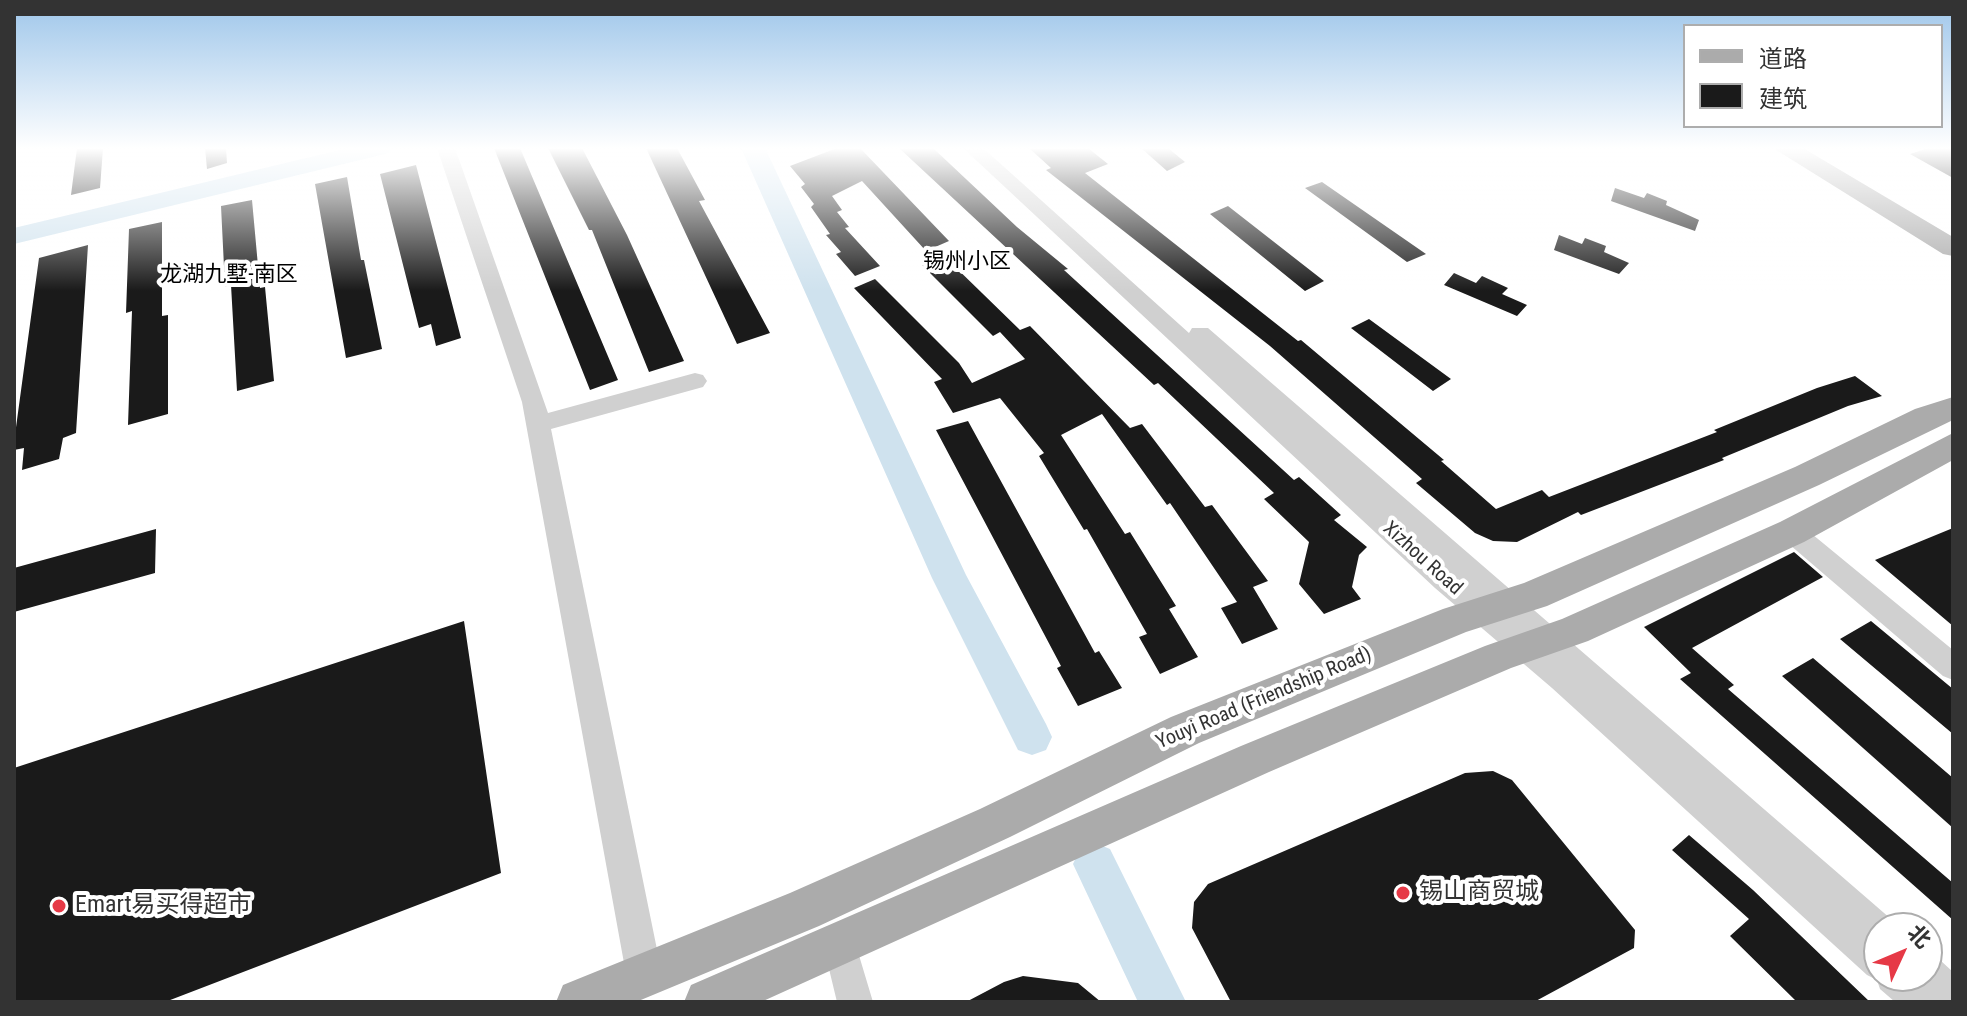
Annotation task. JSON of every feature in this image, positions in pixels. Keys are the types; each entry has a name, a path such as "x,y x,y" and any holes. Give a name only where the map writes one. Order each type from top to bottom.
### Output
{"main road":[{"path":"1865,195 1953,248"},
{"path":"1899,195 1953,227"},
{"name":"Youyi Road (Friendship Road)","path":"580,1002 803,910 982,829 1185,730 1495,607 1534,595 1807,476 1926,417 1953,408"},
{"path":"708,1002 1255,759 1537,643 1792,532 1953,445"}],"street":[{"path":"462,195 534,402 644,974"},
{"name":"Xizhou Road","path":"1026,195 1495,607 1863,918"},
{"name":"Xizhou Road","path":"1043,195 1495,607"},
{"path":"538,424 695,381"},
{"path":"1792,532 1953,667"},
{"name":"Xizhou Road","path":"1537,643 1863,948"},
{"path":"840,944 855,1002"}],"building":[{"path":"317,195 350,195 361,260 364,260 382,349 346,358"},
{"path":"385,195 424,195 461,338 436,346 431,324 419,328"},
{"path":"513,195 540,195 618,380 590,390"},
{"path":"572,195 607,195 684,361 649,372 592,230 589,230"},
{"path":"668,195 703,195 705,200 699,201 770,333 737,344"},
{"path":"807,195 833,195 842,210 837,212 849,227 845,228 880,266 855,276 836,254 841,252 826,235 830,234 811,207 814,204"},
{"path":"875,195 905,195 949,241 926,251"},
{"path":"950,195 983,195 1068,269 1064,270 1294,480 1299,477 1341,515 1334,520 1367,547 1359,555 1352,587 1361,599 1324,614 1299,584 1309,542 1264,499 1274,493 1158,383 1154,385"},
{"path":"1078,195 1113,195 1298,341 1301,340 1444,460 1441,461 1496,509 1542,490 1549,497 1717,432 1714,430 1817,388 1855,376 1882,396 1848,406 1722,458 1724,460 1581,515 1578,512 1517,542 1493,541 1475,533 1416,483 1422,479 1270,346"},
{"path":"1315,195 1341,195 1426,254 1407,262"},
{"path":"1613,195 1644,198 1653,195 1699,220 1695,231 1611,201"},
{"path":"252,200 260,288 265,287 274,381 237,391 231,285 225,287 221,206"},
{"path":"1228,206 1324,281 1305,291 1210,214"},
{"path":"162,222 162,316 168,315 168,414 128,425 132,311 126,313 129,229"},
{"path":"1559,235 1582,244 1585,238 1606,246 1604,252 1629,263 1619,274 1554,250"},
{"path":"88,245 76,433 63,438 59,459 22,470 24,448 14,450 14,442 39,258"},
{"path":"944,256 1020,330 1030,326 1130,428 1142,424 1205,507 1212,505 1268,581 1253,587 1278,629 1242,644 1221,608 1237,602 1170,503 1167,505 1102,414 1061,435 1125,534 1130,532 1176,606 1169,609 1198,657 1160,674 1139,637 1147,634 1087,529 1084,530 1039,456 1044,453 1000,398 953,413 934,382 942,379 854,288 875,279 959,363 972,383 1025,359 1000,332 993,336 922,265"},
{"path":"1454,273 1476,283 1482,276 1508,288 1502,294 1527,305 1517,316 1444,285"},
{"path":"1369,319 1451,379 1433,391 1351,328"},
{"path":"968,421 1095,653 1099,651 1122,688 1078,706 1057,668 1061,666 936,430"},
{"path":"1953,528 1953,626 1875,560"},
{"path":"156,529 155,573 14,612 14,568"},
{"path":"1794,552 1823,577 1692,648 1734,685 1728,689 1953,883 1953,920 1680,679 1691,673 1644,627"},
{"path":"464,621 501,873 165,1002 14,1002 14,768"},
{"path":"1871,621 1953,689 1953,734 1840,639"},
{"path":"1813,658 1953,778 1953,828 1782,676"},
{"name":"锡山商贸城","path":"1493,771 1512,780 1635,930 1634,948 1534,1002 1231,1002 1192,928 1194,902 1208,884 1465,773"},
{"path":"1689,835 1753,890 1870,1002 1797,1002 1730,936 1749,919 1672,850"},
{"path":"1023,976 1078,983 1101,1002 966,1002 1004,982"}],"waterway":[{"path":"14,236 183,195"},
{"path":"775,195 950,578 1032,737"},
{"path":"1095,864 1162,1002"}],"place":[{"name":"锡山商贸城","path":"1403,893"},
{"name":"Emart易买得超市","path":"59,906"}],"district":[{"name":"锡州小区","path":"967,262"},
{"name":"龙湖九墅-南区","path":"229,275"}]}
